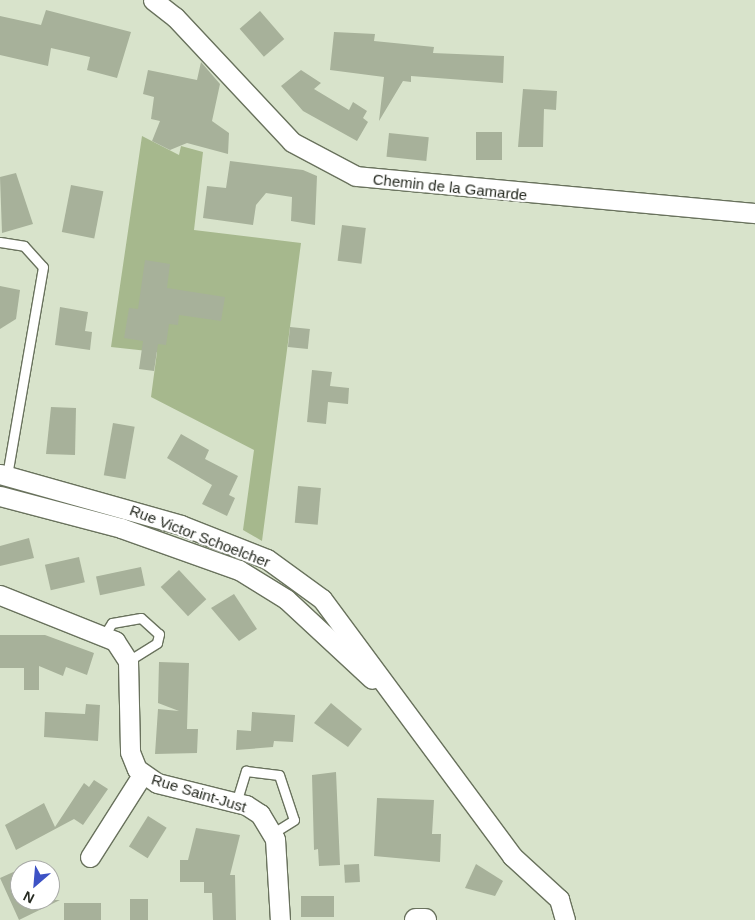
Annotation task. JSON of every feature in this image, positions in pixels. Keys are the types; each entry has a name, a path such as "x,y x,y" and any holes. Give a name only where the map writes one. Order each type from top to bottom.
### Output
{"street":[{"name":"Chemin de la Gamarde","path":"153,0 175,17 292,142 356,176 755,213"},
{"name":"Rue Victor Schoelcher","path":"4,474 123,506 267,559 322,598 341,618 398,704 512,856 558,899 565,920"},
{"name":"Rue Victor Schoelcher","path":"0,496 121,528 239,570 286,599 398,704"},
{"path":"0,595 105,634 128,661"},
{"name":"Rue Saint-Just","path":"128,661 130,752 142,775 157,784 236,803 260,814 273,833"},
{"path":"90,857 142,775"},
{"path":"273,833 280,920"},
{"path":"416,920 425,920"}],"lane":[{"path":"0,242 24,246 43,267 4,474"},
{"path":"105,634 112,623 141,618 159,634 157,643 128,661"},
{"path":"236,803 246,771 279,775 294,820 273,833"}],"green space":[{"path":"142,136 179,155 181,146 203,152 194,230 301,243 262,541 243,530 254,450 151,397 157,352 111,347"}],"building":[{"path":"46,10 131,32 117,78 87,70 90,57 51,48 48,66 0,55 0,16 41,25"},
{"path":"260,11 284,39 264,57 240,29"},
{"path":"334,32 375,34 374,41 434,47 433,53 504,56 503,83 411,76 411,82 403,81 379,121 384,77 330,70"},
{"path":"201,62 220,84 212,121 229,133 228,154 187,143 170,150 152,141 160,121 151,119 154,97 143,94 148,70 197,80"},
{"path":"301,70 321,83 314,89 349,110 353,102 367,111 363,118 368,122 357,141 303,111 281,86"},
{"path":"523,89 557,91 556,110 544,109 543,147 518,147"},
{"path":"476,132 502,132 502,160 476,160"},
{"path":"389,133 429,137 426,161 386,157"},
{"path":"230,161 303,170 317,176 315,225 291,221 292,197 266,193 256,205 253,225 203,218 207,186 226,188"},
{"path":"16,173 33,224 2,233 0,177"},
{"path":"71,185 103,191 94,238 62,232"},
{"path":"342,225 366,228 361,264 338,261"},
{"path":"145,260 170,264 167,288 225,297 221,321 179,315 178,325 169,324 166,345 158,344 154,371 139,369 143,341 124,338 129,308 138,309"},
{"path":"0,286 20,290 16,319 0,329"},
{"path":"60,307 88,312 85,331 92,332 90,350 55,345"},
{"path":"290,327 310,329 308,349 288,347"},
{"path":"312,370 332,372 330,386 349,388 348,404 328,402 326,424 307,422"},
{"path":"51,407 76,408 75,455 46,454"},
{"path":"113,423 135,427 125,479 104,475"},
{"path":"181,434 209,450 205,459 238,476 229,495 235,498 227,516 202,504 212,485 167,458"},
{"path":"298,486 321,488 318,525 295,523"},
{"path":"29,538 34,558 0,566 0,546"},
{"path":"79,557 85,582 51,590 45,565"},
{"path":"141,567 145,586 100,595 96,577"},
{"path":"179,570 206,599 188,616 161,587"},
{"path":"234,594 257,629 239,641 211,608"},
{"path":"0,635 45,635 94,653 87,675 66,667 63,676 39,666 39,690 24,690 24,668 0,668"},
{"path":"159,662 189,663 187,729 198,729 197,753 155,754 158,709 179,711 158,703"},
{"path":"331,703 362,729 348,747 314,723"},
{"path":"86,704 100,705 98,741 44,737 45,712 85,714"},
{"path":"252,712 295,715 293,742 274,741 273,747 236,750 237,730 251,731"},
{"path":"336,772 340,865 319,866 318,849 314,850 312,775"},
{"path":"94,780 108,789 83,825 74,819 16,850 5,825 44,803 55,827 84,783 89,787"},
{"path":"377,798 434,800 432,834 441,834 440,862 374,856"},
{"path":"148,816 167,828 148,858 129,847"},
{"path":"196,828 240,835 230,875 235,875 236,920 213,920 212,893 204,893 204,882 180,882 180,860 188,860"},
{"path":"359,864 360,882 345,883 344,865"},
{"path":"476,864 503,881 495,896 465,888"},
{"path":"10,874 10,900 0,878"},
{"path":"301,896 334,896 334,917 301,917"},
{"path":"130,899 148,899 148,920 130,920"},
{"path":"64,903 101,903 101,920 64,920"},
{"path":"14,910 40,910 19,920"}]}
